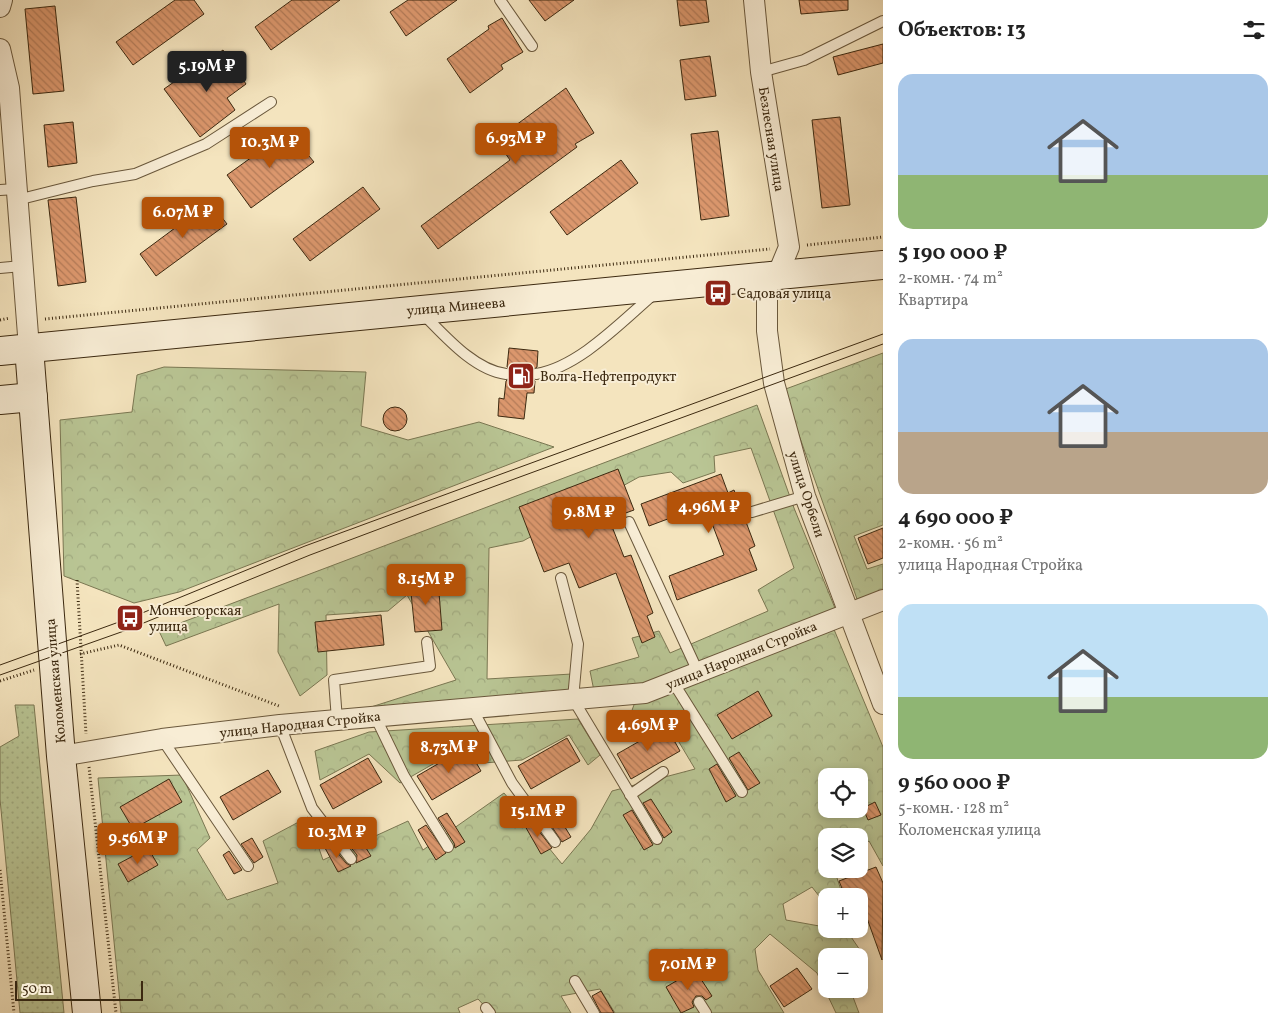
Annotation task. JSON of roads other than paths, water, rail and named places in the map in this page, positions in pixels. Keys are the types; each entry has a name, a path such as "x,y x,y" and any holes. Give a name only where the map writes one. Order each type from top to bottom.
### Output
{"main road":[{"name":"улица Минеева","path":"0,351 883,265"},
{"path":"0,367 30,348"},
{"name":"Коломенская улица","path":"30,348 60,756 88,1013"},
{"path":"0,400 33,397"}],"street":[{"path":"0,7 2,0"},
{"name":"Безлесная улица","path":"754,0 761,72 789,247 772,276"},
{"path":"0,49 9,88 11,193 22,266 30,348"},
{"name":"улица Орбели","path":"772,276 767,331 772,374 805,496 883,704"},
{"name":"улица Народная Стройка","path":"60,756 282,717 337,720 645,693 848,612 883,600"}],"lane":[{"path":"500,0 532,46"},
{"path":"761,72 804,60 883,21"},
{"path":"11,193 135,174 206,144 271,102"},
{"path":"0,268 22,266"},
{"path":"536,374 567,364 595,344 662,287"},
{"path":"419,310 457,349 496,373 506,374"},
{"path":"752,512 805,496"},
{"path":"629,522 698,672"},
{"path":"561,578 578,644 573,699 657,839"},
{"path":"337,720 334,680 430,666 427,642"},
{"path":"673,682 742,792"},
{"path":"472,708 512,782 555,842"},
{"path":"375,716 404,776 448,847"},
{"path":"282,717 312,808 351,859"},
{"path":"162,739 248,866"},
{"path":"630,795 663,772"},
{"path":"575,981 594,1013"},
{"path":"700,1002 706,1013"}],"tram line":[{"path":"0,665 130,618 305,546 883,334"},
{"path":"0,675 124,631 310,555 427,511 883,344"}],"place":[{"name":"Садовая улица","path":"718,293"},
{"name":"Волга-Нефтепродукт","path":"521,376"},
{"name":"Мончегорская улица","path":"130,618"}]}
